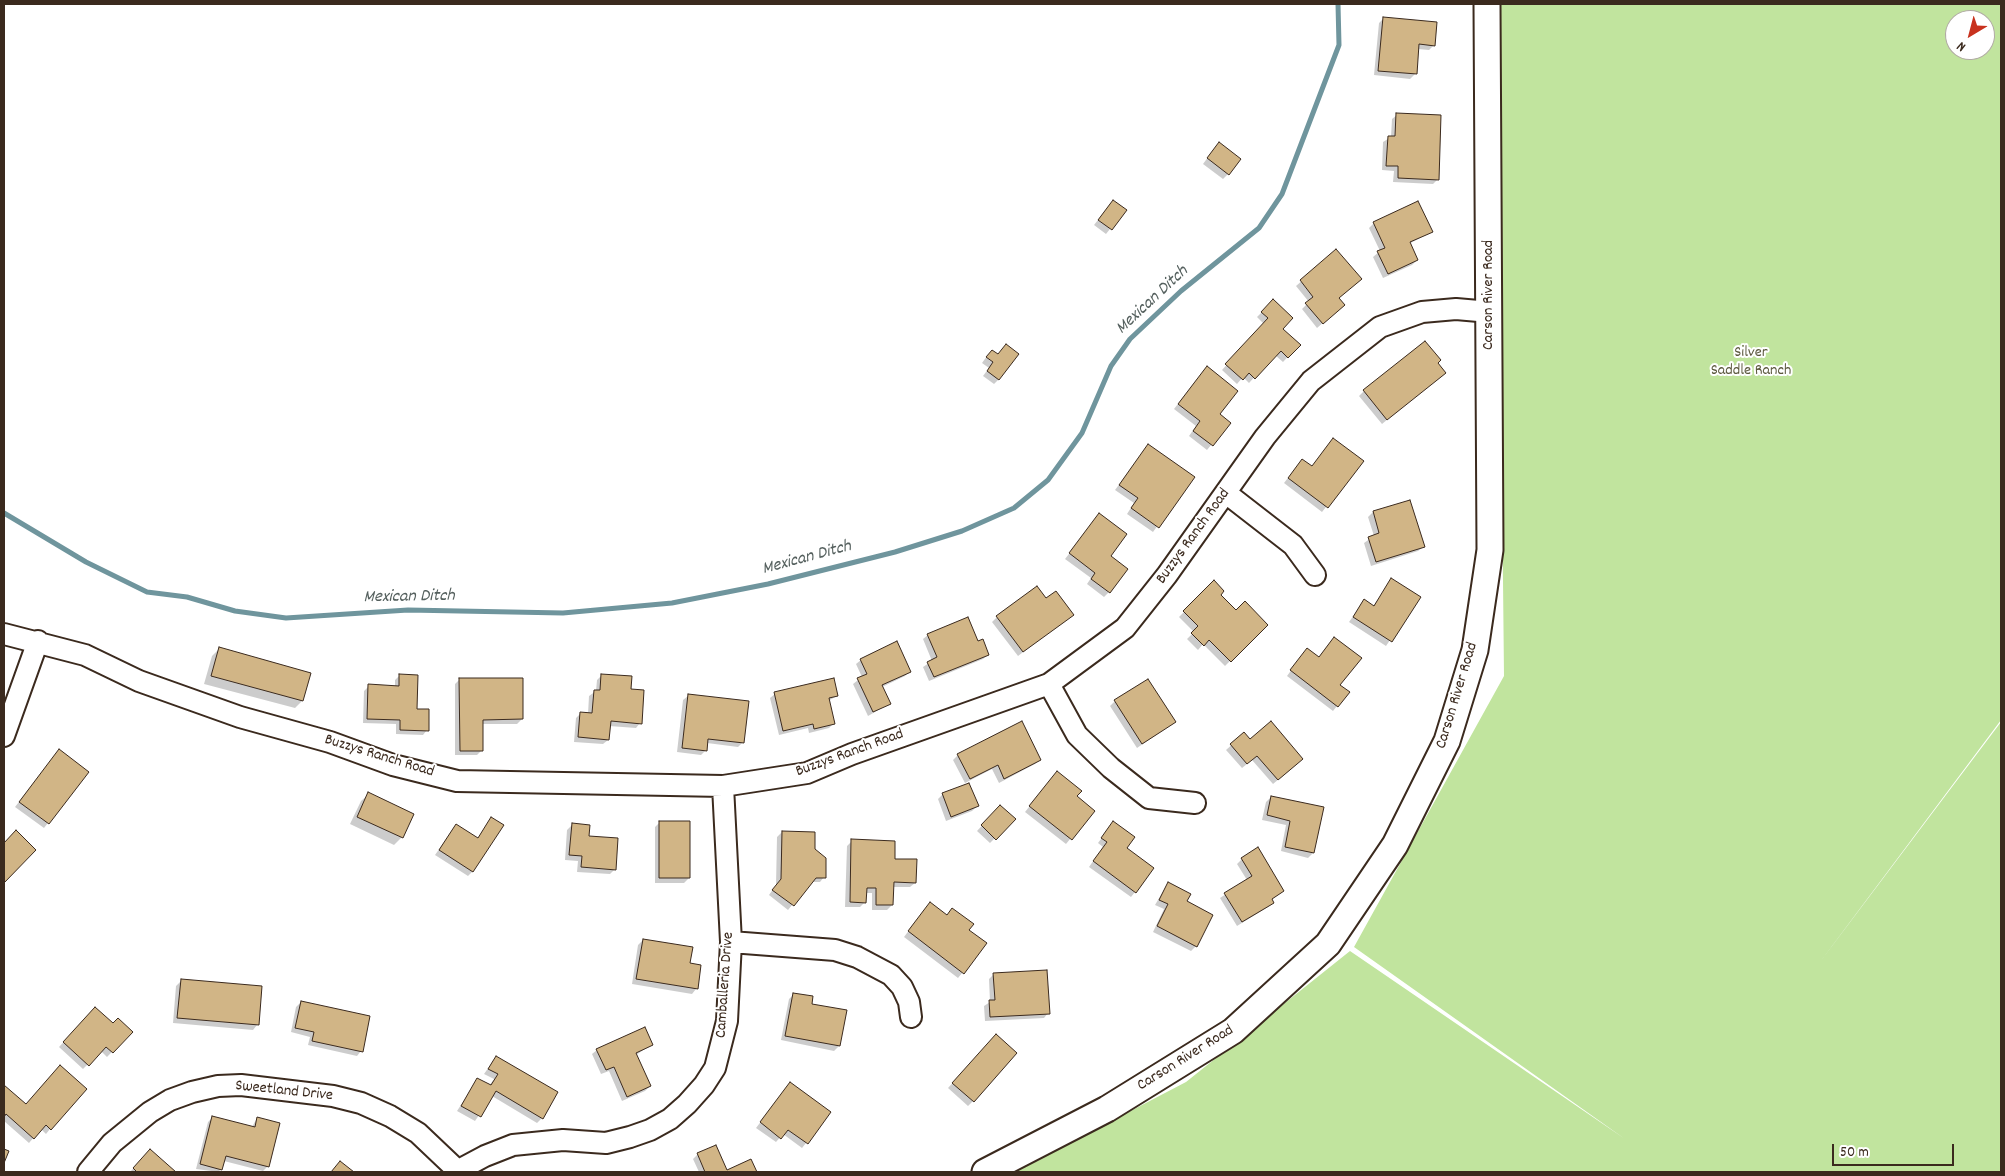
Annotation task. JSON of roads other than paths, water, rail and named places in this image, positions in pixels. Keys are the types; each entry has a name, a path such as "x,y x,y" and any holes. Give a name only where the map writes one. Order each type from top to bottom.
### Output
{"street":[{"name":"Carson River Road","path":"985,1172 1107,1108 1233,1031 1328,944 1395,845 1446,741 1475,650 1490,550 1487,4"},
{"name":"Buzzys Ranch Road","path":"4,634 38,641 85,655 139,681 240,717 330,742 393,765 456,781 723,786 807,773 852,754 1049,684 1125,628 1167,575 1265,436 1311,381 1380,327 1422,312 1456,308 1490,312"},
{"path":"1226,493 1293,545 1315,574"},
{"path":"4,736 38,641"},
{"path":"1049,684 1077,735 1111,768 1150,798 1195,803"},
{"name":"Camballeria Drive","path":"456,1171 513,1146 563,1140 606,1143 630,1137 650,1130 675,1114 704,1085 717,1060 727,1021 731,942 723,786"},
{"path":"731,942 835,950 857,957 891,975 902,987 909,1002 912,1017"},
{"name":"Sweetland Drive","path":"88,1172 112,1143 150,1112 170,1100 192,1092 218,1086 241,1085 333,1096 361,1103 390,1116 418,1133 456,1171"}],"waterway":[{"name":"Mexican Ditch","path":"4,513 86,562 147,592 187,597 235,611 286,618 408,610 563,613 672,603 768,584 895,552 962,531 1014,508 1048,480 1082,433 1111,366 1130,339 1181,291 1259,228 1282,194 1339,45 1338,4"}],"park label":[{"name":"Silver Saddle Ranch","path":"1751,363"}]}
